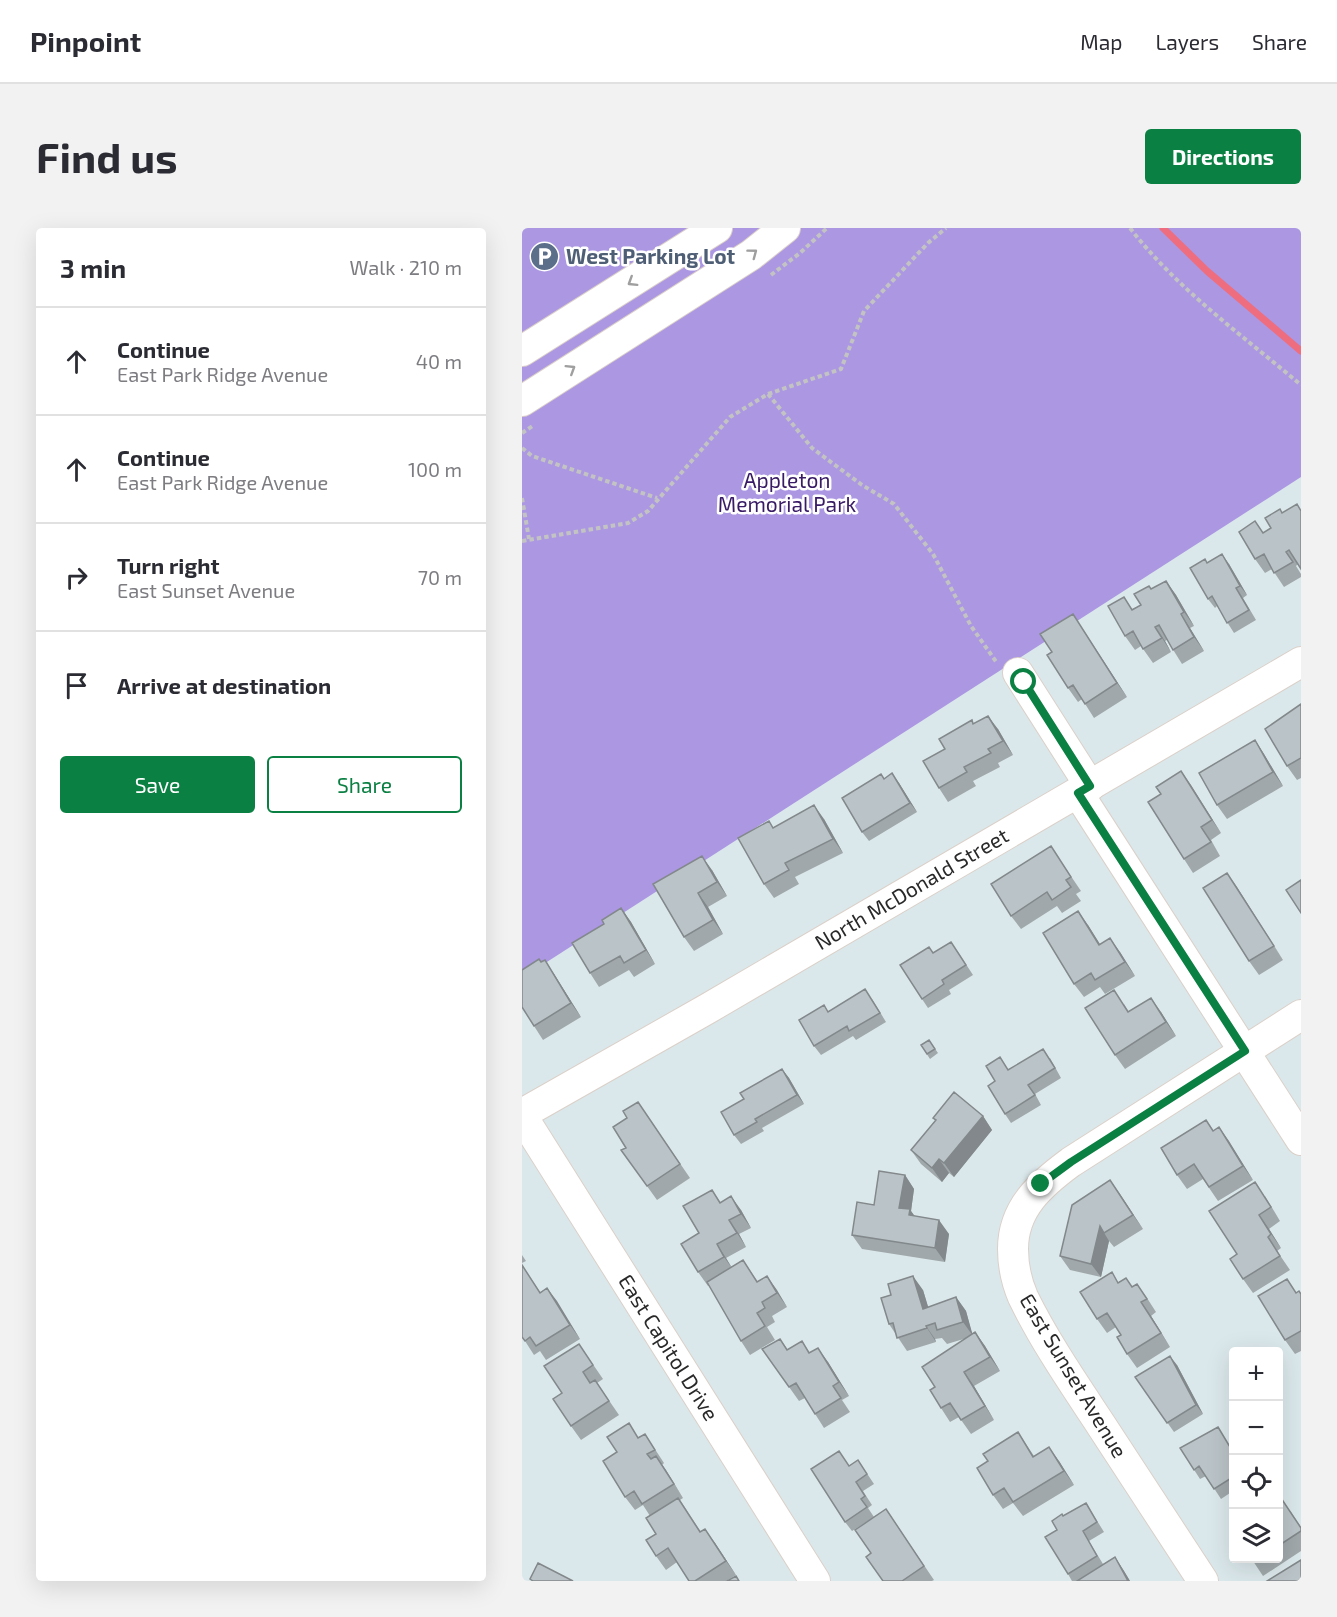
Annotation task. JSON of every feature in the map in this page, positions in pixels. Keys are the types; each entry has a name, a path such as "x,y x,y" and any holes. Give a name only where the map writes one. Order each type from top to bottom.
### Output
{"street":[{"path":"522,351 717,228"},
{"path":"522,401 751,255 785,228"},
{"name":"North McDonald Street","path":"522,1115 1301,662"},
{"path":"1021,678 1084,789 1301,1140"},
{"name":"East Sunset Avenue","path":"1203,1581 1072,1381 1028,1306 1016,1276 1012,1248 1017,1222 1027,1202 1041,1184 1071,1162 1301,1015"},
{"name":"East Capitol Drive","path":"522,1115 815,1581"}],"path":[{"path":"522,542 628,523 648,511 730,417 768,394 841,369 864,311 928,243 946,228"},
{"path":"1130,228 1148,251 1189,291 1301,385"},
{"path":"768,394 812,448 894,504 933,554 971,626 1009,680 1021,678"},
{"path":"522,448 532,456 657,498"},
{"path":"522,498 529,539"}],"green space":[{"name":"Appleton Memorial Park","path":"522,228 1301,228 1301,477 522,978"}],"building":[{"path":"1297,504 1301,511 1301,569 1289,550 1286,552 1293,562 1274,573 1264,554 1255,559 1239,532 1255,521 1263,533 1271,528 1265,518 1280,509 1282,513"},
{"path":"1222,554 1240,586 1236,588 1249,610 1227,623 1212,596 1208,599 1190,568 1205,559 1207,563"},
{"path":"1166,581 1184,612 1181,614 1194,637 1173,650 1159,625 1155,627 1162,638 1143,649 1133,631 1125,636 1108,606 1124,597 1132,610 1141,605 1134,594"},
{"path":"1073,614 1117,683 1085,704 1073,685 1068,688 1047,655 1052,652 1040,634"},
{"path":"1301,704 1301,758 1287,766 1265,729"},
{"path":"988,716 1003,741 988,749 991,753 964,767 967,772 939,788 923,761 945,749 939,739 972,720 973,724"},
{"path":"1255,740 1273,772 1217,805 1199,773"},
{"path":"1181,771 1212,820 1201,827 1211,842 1184,859 1148,802 1161,794 1156,787"},
{"path":"892,773 910,803 862,832 842,798 881,774 884,779"},
{"path":"814,805 833,839 785,863 789,870 764,884 738,838 769,821 773,828"},
{"path":"1051,846 1071,877 1066,880 1071,887 1052,900 1047,892 1011,916 991,884"},
{"path":"702,856 717,882 698,893 713,920 684,937 653,884"},
{"path":"1227,873 1274,946 1249,961 1203,888"},
{"path":"1301,880 1301,913 1286,890"},
{"path":"621,908 646,950 624,963 620,956 590,973 572,943 604,924 602,920"},
{"path":"1078,911 1099,945 1110,938 1125,962 1095,980 1091,973 1074,984 1043,933"},
{"path":"951,942 966,965 942,980 944,984 922,999 900,965 929,947 933,953"},
{"path":"539,959 541,962 545,960 571,1003 534,1026 522,1007 522,970"},
{"path":"865,989 880,1013 849,1031 847,1026 814,1046 799,1020 824,1005 828,1012"},
{"path":"1114,990 1128,1012 1151,998 1166,1022 1115,1055 1085,1008"},
{"path":"929,1040 935,1049 927,1054 921,1045"},
{"path":"1043,1049 1055,1068 1028,1085 1035,1095 1005,1114 988,1086 995,1081 986,1066 1000,1057 1008,1070"},
{"path":"782,1069 797,1095 755,1119 757,1122 734,1135 721,1112 744,1099 740,1093"},
{"path":"954,1092 983,1116 944,1163 939,1159 932,1168 911,1150 936,1120 933,1118"},
{"path":"638,1102 680,1164 647,1186 621,1150 626,1148 613,1127 627,1118 623,1111"},
{"path":"1206,1120 1213,1131 1219,1127 1243,1166 1209,1187 1194,1164 1177,1175 1161,1148"},
{"path":"879,1171 905,1175 899,1208 910,1209 909,1215 939,1220 935,1248 852,1235 857,1202 874,1205"},
{"path":"1110,1180 1133,1215 1104,1233 1100,1226 1091,1264 1060,1256 1072,1205"},
{"path":"1255,1182 1271,1207 1259,1215 1271,1234 1268,1237 1280,1256 1243,1279 1230,1259 1237,1254 1209,1211"},
{"path":"712,1190 720,1203 731,1196 741,1214 729,1220 737,1233 717,1244 724,1257 698,1272 681,1244 699,1233 683,1206"},
{"path":"743,1260 757,1282 767,1276 777,1293 762,1302 765,1308 757,1313 765,1326 741,1341 707,1282"},
{"path":"522,1265 540,1293 547,1288 570,1325 536,1346 530,1337 525,1341 522,1337"},
{"path":"1112,1272 1118,1283 1126,1278 1132,1287 1137,1284 1147,1299 1141,1302 1161,1333 1127,1354 1117,1337 1121,1335 1107,1313 1097,1319 1080,1292"},
{"path":"913,1276 923,1309 956,1297 963,1322 937,1330 935,1323 897,1338 893,1323 889,1324 881,1298 891,1295 888,1284"},
{"path":"1287,1279 1296,1293 1299,1291 1301,1294 1301,1331 1285,1340 1258,1296"},
{"path":"975,1332 990,1357 964,1372 985,1406 961,1420 950,1403 941,1408 930,1390 935,1387 922,1367"},
{"path":"780,1339 787,1350 802,1341 809,1353 818,1348 839,1382 833,1386 841,1398 815,1414 796,1383 789,1387 762,1349"},
{"path":"579,1344 593,1365 583,1372 590,1383 595,1380 609,1401 571,1426 553,1399 562,1393 544,1366"},
{"path":"1170,1356 1196,1405 1167,1423 1135,1377"},
{"path":"629,1423 638,1438 645,1434 655,1450 647,1454 651,1459 656,1456 674,1484 642,1504 634,1491 625,1497 603,1461 617,1452 607,1437"},
{"path":"1218,1427 1229,1445 1229,1480 1214,1489 1199,1466 1194,1470 1180,1448"},
{"path":"1018,1432 1033,1457 1049,1447 1064,1471 1013,1502 1004,1488 993,1495 977,1468 988,1461 983,1454"},
{"path":"839,1451 849,1466 858,1460 867,1474 856,1482 865,1496 861,1499 867,1507 845,1522 811,1469"},
{"path":"678,1498 700,1532 705,1529 726,1561 695,1581 689,1581 668,1548 656,1556 646,1540 656,1534 646,1518"},
{"path":"1283,1501 1301,1528 1301,1531 1283,1543"},
{"path":"1086,1503 1097,1522 1083,1531 1097,1556 1068,1574 1045,1537 1057,1530 1052,1521"},
{"path":"886,1509 924,1566 902,1581 883,1581 866,1557 871,1553 855,1530"},
{"path":"1115,1557 1128,1581 1077,1581"},
{"path":"1301,1560 1301,1581 1267,1581"},
{"path":"538,1563 573,1581 533,1581 530,1579"},
{"path":"736,1576 739,1581 727,1581"}],"waterway":[{"path":"1163,228 1207,271 1301,351"}],"place":[{"name":"West Parking Lot","path":"545,257"}],"route":[{"path":"1024,682 1090,786 1078,793 1245,1051 1071,1162 1041,1184"}]}
